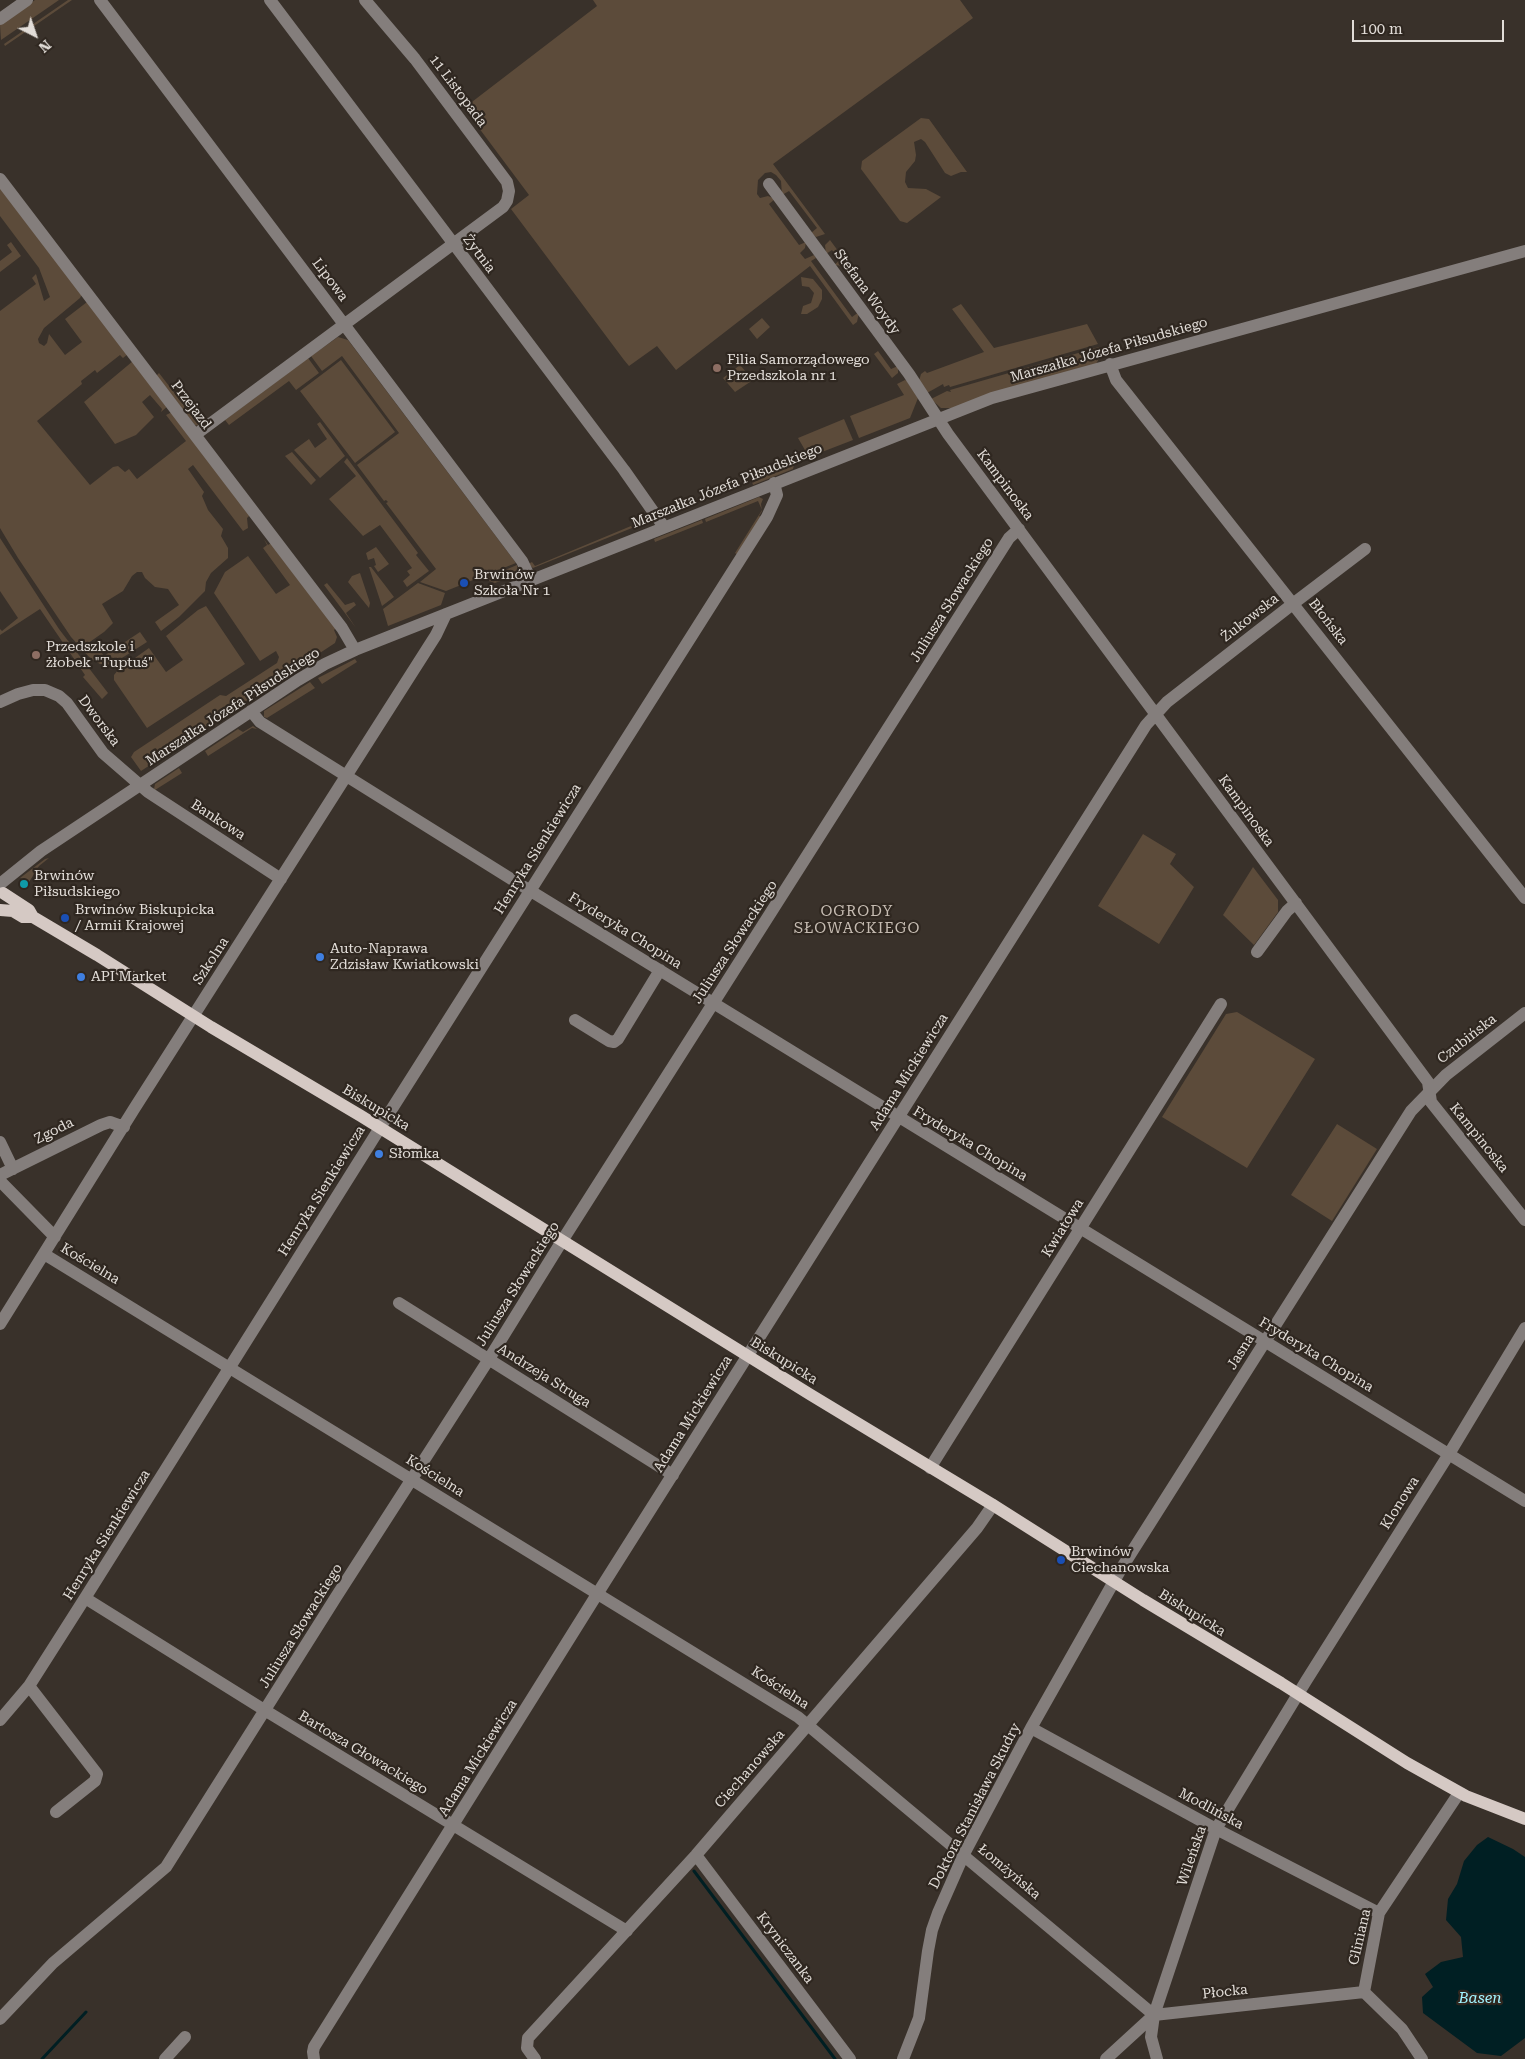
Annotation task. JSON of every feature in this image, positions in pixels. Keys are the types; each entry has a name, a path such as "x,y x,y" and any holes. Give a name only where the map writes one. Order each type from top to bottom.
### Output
{"main road":[{"path":"0,909 4,901 1,888"},
{"name":"Biskupicka","path":"1,888 29,910 33,917 194,1017 380,1127 1378,1745 1459,1793 1525,1818"},
{"name":"Biskupicka","path":"0,909 13,911 24,917 33,917"}],"street":[{"path":"0,19 27,0"},
{"name":"Lipowa","path":"100,0 522,561 530,580"},
{"name":"Żytnia","path":"270,0 624,470 664,527"},
{"name":"11 Listopada","path":"366,0 415,59 507,182 509,196 503,207 453,244"},
{"name":"Przejazd","path":"0,179 342,628 355,650"},
{"name":"Stefana Woydy","path":"770,184 909,374 938,418"},
{"path":"195,435 453,244"},
{"name":"Marszałka Józefa Piłsudskiego","path":"1,888 41,851 305,676 355,650 992,398 1525,251"},
{"name":"Błońska","path":"1110,364 1116,380 1294,603 1525,898"},
{"name":"Kampinoska","path":"938,418 1428,1082 1431,1102 1525,1220"},
{"name":"Henryka Sienkiewicza","path":"0,1720 29,1686 380,1127 767,517 777,495 774,483"},
{"name":"Juliusza Słowackiego","path":"0,2019 54,1963 166,1867 1009,538 1019,528"},
{"name":"Żukowska","path":"1155,714 1294,603 1366,549"},
{"name":"Szkolna","path":"0,1324 436,636 446,614"},
{"name":"Dworska","path":"0,702 33,690 45,690 59,696 70,706 103,753 140,785"},
{"name":"Fryderyka Chopina","path":"251,711 260,722 530,890 898,1118 1525,1501"},
{"name":"Adama Mickiewicza","path":"314,2059 312,2052 314,2047 747,1356 1130,750 1155,714"},
{"name":"Bankowa","path":"140,785 150,794 281,879"},
{"path":"1258,952 1287,911 1296,903"},
{"path":"575,1020 609,1041 614,1042 618,1039 660,970"},
{"name":"Kwiatowa","path":"930,1468 1221,1004"},
{"name":"Czubińska","path":"1430,1091 1446,1075 1525,1013"},
{"name":"Jasna","path":"1114,1582 1402,1125 1430,1091"},
{"name":"Zgoda","path":"0,1175 101,1125 110,1122 124,1127"},
{"path":"0,1142 13,1169"},
{"path":"0,1181 55,1237"},
{"name":"Kościelna","path":"44,1254 599,1593 797,1716 808,1725"},
{"name":"Andrzeja Struga","path":"399,1303 673,1475"},
{"name":"Klonowa","path":"1298,1694 1449,1454 1525,1328"},
{"name":"Ciechanowska","path":"534,2059 526,2048 528,2038 696,1855 977,1528 993,1505"},
{"name":"Doktora Stanisława Skudry","path":"903,2059 919,2018 932,1930 964,1854 1031,1728 1114,1582"},
{"name":"Bartosza Głowackiego","path":"85,1598 266,1711 627,1931"},
{"path":"29,1686 97,1774 95,1781 56,1812"},
{"name":"Wileńska","path":"1154,2015 1216,1829 1298,1694"},
{"name":"Łomżyńska","path":"808,1725 1154,2015"},
{"name":"Modlińska","path":"1031,1728 1216,1829 1379,1912"},
{"name":"Gliniana","path":"1364,1992 1379,1912 1459,1793"},
{"name":"Kryniczanka","path":"696,1855 850,2059"},
{"path":"1364,1992 1402,2029 1422,2059"},
{"name":"Płocka","path":"1154,2015 1364,1992"},
{"path":"1106,2059 1154,2015"},
{"path":"1154,2015 1151,2037 1157,2059"},
{"path":"165,2059 185,2038"}],"shaded area":[{"path":"35,0 59,0 1,40 0,25"},
{"path":"68,0 72,0 5,46 4,44"},
{"path":"593,0 960,0 973,18 773,164 825,234 816,237 811,233 817,228 789,191 782,195 781,181 776,175 771,172 765,173 758,180 757,194 760,198 768,196 775,199 769,204 799,245 806,242 805,248 800,253 805,259 814,255 816,258 811,261 852,317 859,312 857,322 853,325 810,266 676,370 657,346 629,366 624,360 511,209 529,195 464,108 597,6"},
{"path":"921,118 929,119 967,172 951,176 945,173 925,142 921,139 914,142 915,161 906,172 905,182 908,188 926,189 941,197 907,223 900,221 861,169 862,161"},
{"path":"0,186 82,294 80,298 44,328 38,339 39,343 44,346 47,343 49,334 65,355 82,342 65,319 87,302 128,354 123,358 120,355 97,373 95,370 81,381 82,384 37,421 90,485 113,467 118,466 125,472 129,469 137,479 186,441 166,415 172,412 250,515 247,518 248,528 243,531 193,465 188,469 204,492 202,496 208,510 223,529 221,536 228,548 228,558 211,573 206,582 205,591 179,617 161,631 155,622 179,605 168,589 155,587 145,578 142,572 137,572 132,576 123,591 102,604 113,623 84,646 86,649 95,643 104,656 140,632 147,642 111,665 100,664 91,659 71,637 0,528 0,311 36,284 32,278 36,274 44,301 50,297 39,268 0,216"},
{"path":"830,240 847,263 843,266 834,265 840,260 832,250 826,254 825,245"},
{"path":"11,242 21,256 0,272 0,261 12,252 7,245"},
{"path":"801,277 813,279 822,290 822,299 818,307 807,314 801,314 803,306 811,303 814,293 809,287 802,286"},
{"path":"961,304 994,348 1087,324 1098,344 950,387 949,385 944,387 943,384 927,393 919,381 921,374 925,371 927,373 984,352 952,309"},
{"path":"762,318 770,327 757,339 749,329"},
{"path":"338,337 348,340 516,563 468,582 466,578 459,581 461,585 446,591 420,582 436,569 386,503 388,502 384,501 357,465 399,433 342,356 322,371 311,356"},
{"path":"1099,347 1102,353 1096,364 952,408 941,408 931,399 947,391 951,392 950,390"},
{"path":"878,351 891,369 898,366 898,373 892,378 874,354"},
{"path":"308,358 319,373 296,390 289,381 229,425 225,420"},
{"path":"341,360 395,432 355,463 300,391"},
{"path":"133,361 168,406 161,412 162,409 150,395 142,402 154,417 136,435 115,444 84,402"},
{"path":"740,365 753,380 735,392 723,378"},
{"path":"159,373 200,426 195,425 156,376"},
{"path":"905,380 918,398 910,418 859,438 850,416 904,395 897,384"},
{"path":"844,419 853,440 809,457 798,438"},
{"path":"320,422 345,456 320,478 294,450 309,439 315,448 327,439 317,424"},
{"path":"292,452 316,480 311,485 285,456"},
{"path":"347,458 418,553 416,555 429,571 407,587 403,581 410,575 407,571 412,568 380,525 363,536 329,499 356,476 344,462"},
{"path":"795,460 793,469 753,485 751,479"},
{"path":"759,497 763,499 761,504 762,510 758,501 706,522 705,519"},
{"path":"762,510 759,516 762,517 738,555 735,553"},
{"path":"702,520 703,523 655,542 654,539"},
{"path":"631,526 632,528 533,568 528,564 532,562 535,566"},
{"path":"0,538 59,629 108,693 102,699 83,677 85,675 40,609 0,635 0,629 2,631 18,618 0,591"},
{"path":"264,539 268,545 271,543 336,628 334,630 337,637 335,643 141,771 131,757 134,752 220,695 226,696 277,663 279,657 276,651 260,661 214,593 225,572 248,556 276,594 290,585 263,548 267,545"},
{"path":"376,547 389,564 378,572 374,566 376,565 374,558 368,560 366,553"},
{"path":"517,565 518,572 513,576 495,583 489,581 488,577"},
{"path":"369,567 371,567 394,597 382,606"},
{"path":"360,573 370,603 369,608 348,582 352,576"},
{"path":"327,583 345,605 354,602 356,605 346,613 356,628 324,585"},
{"path":"418,583 445,593 441,605 388,626 383,609"},
{"path":"206,606 245,664 147,728 114,680 114,675 118,670 149,648 166,672 183,660 166,636 198,610"},
{"path":"355,659 357,662 322,684 318,678"},
{"path":"310,682 315,688 267,718 264,717 264,711"},
{"path":"253,726 257,729 252,728 208,756 205,751 238,729 243,732"},
{"path":"179,768 182,773 154,789 155,784"},
{"path":"1143,834 1176,854 1170,864 1194,887 1159,944 1098,906"},
{"path":"49,858 39,866 26,887 26,879 20,878"},
{"path":"1253,867 1278,900 1278,912 1254,945 1223,915"},
{"path":"1237,1012 1315,1059 1247,1168 1162,1117 1226,1014"},
{"path":"1337,1124 1377,1149 1332,1221 1291,1195"}],"water":[{"name":"Basen","path":"1488,1837 1525,1857 1525,2038 1501,2056 1477,2053 1423,2013 1422,1997 1433,1987 1425,1974 1441,1962 1463,1957 1461,1937 1446,1920 1448,1899 1457,1884 1464,1861 1477,1845"}],"waterway":[{"path":"694,1871 835,2059"},
{"path":"42,2059 86,2012"}],"place":[{"name":"Filia Samorządowego Przedszkola nr 1","path":"717,368"},
{"name":"Brwinów Szkoła Nr 1","path":"464,583"},
{"name":"Przedszkole i żłobek \"Tuptuś\"","path":"36,655"},
{"name":"Brwinów Piłsudskiego","path":"24,884"},
{"name":"Brwinów Biskupicka / Armii Krajowej","path":"65,918"},
{"name":"Auto-Naprawa Zdzisław Kwiatkowski","path":"320,957"},
{"name":"API Market","path":"81,977"},
{"name":"Słomka","path":"379,1154"},
{"name":"Brwinów Ciechanowska","path":"1061,1560"}],"district":[{"name":"OGRODY SŁOWACKIEGO","path":"857,920"}]}
